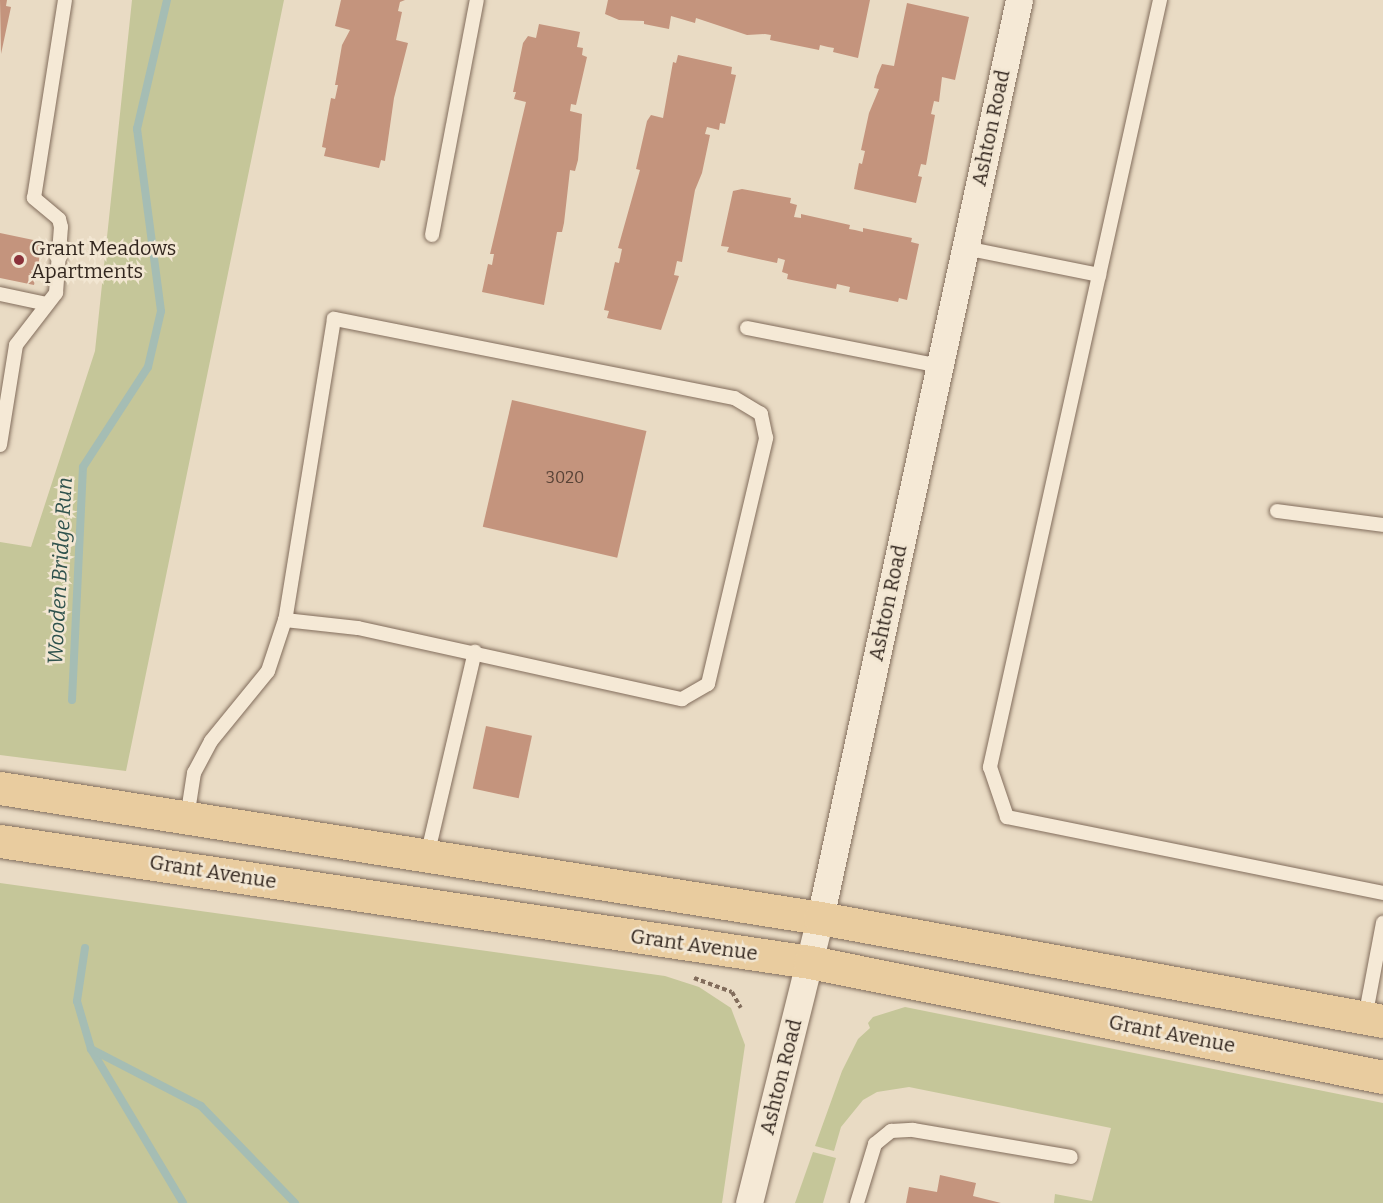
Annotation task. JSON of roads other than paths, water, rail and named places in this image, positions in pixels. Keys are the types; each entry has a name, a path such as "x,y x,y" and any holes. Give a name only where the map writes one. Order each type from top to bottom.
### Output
{"main road":[{"path":"0,788 820,918 1374,1019"},
{"path":"177,866 187,818"},
{"name":"Grant Avenue","path":"0,841 810,963 1383,1077"}],"street":[{"name":"Ashton Road","path":"749,1203 810,963 1019,0"}],"lane":[{"path":"0,445 16,345 56,293 61,227 59,219 34,198 65,0"},
{"path":"432,235 477,0"},
{"path":"1160,0 990,767 1007,818 1383,893"},
{"path":"965,248 1099,275"},
{"path":"0,294 47,304"},
{"path":"187,818 194,773 211,741 268,671 285,620 334,319 734,398 760,414 766,438 708,684 682,699 358,628 285,620"},
{"path":"747,328 940,366"},
{"path":"1276,511 1383,525"},
{"path":"427,856 475,652"},
{"path":"1374,1019 1383,923"},
{"path":"857,1203 875,1144 891,1131 913,1130 1071,1157"}],"waterway":[{"name":"Wooden Bridge Run","path":"72,700 83,467 148,367 161,311 137,129 167,0"},
{"path":"85,948 77,1001 91,1049 183,1203"},
{"name":"Wooden Bridge Run","path":"91,1049 201,1106 295,1203"}],"place":[{"name":"Grant Meadows Apartments","path":"19,260"}]}
